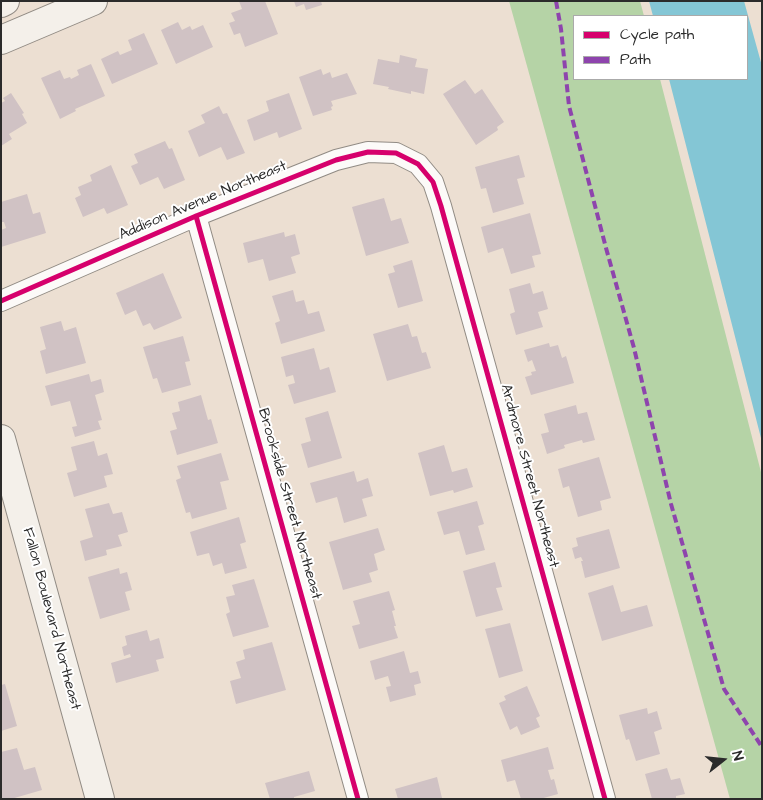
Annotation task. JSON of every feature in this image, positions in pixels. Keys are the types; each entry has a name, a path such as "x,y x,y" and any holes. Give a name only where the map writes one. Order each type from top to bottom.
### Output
{"street":[{"path":"1,3 5,1"},
{"path":"1,40 93,1"},
{"name":"Addison Avenue Northeast","path":"1,301 196,216 336,160 368,152 396,153 418,164"},
{"name":"Ardmore Street Northeast","path":"418,164 433,182 442,206 605,799"},
{"name":"Brookside Street Northeast","path":"196,216 358,799"},
{"name":"Fallon Boulevard Northeast","path":"1,439 100,799"}],"green space":[{"path":"509,1 640,1 644,15 573,15 573,80 660,80 762,476 762,799 730,799"}],"water":[{"path":"649,1 744,1 748,15 653,15"},
{"path":"748,15 762,66 762,442 669,80 748,80"}],"building":[{"path":"239,1 265,1 278,34 245,47 240,33 234,35 229,23 235,21 231,13 242,9"},
{"path":"294,1 321,1 322,5 306,10 304,4 296,7"},
{"path":"178,22 182,30 190,26 192,30 203,25 213,47 176,64 161,30"},
{"path":"144,33 158,64 112,84 101,59 118,51 120,55 132,50 128,40"},
{"path":"400,55 417,59 415,67 428,69 424,94 411,91 411,94 373,84 378,59 399,63"},
{"path":"91,64 105,96 75,109 76,111 60,119 41,78 60,70 64,79 70,77 71,79 79,75 77,70"},
{"path":"321,69 323,75 330,72 332,78 347,73 357,94 331,101 332,110 313,116 299,77"},
{"path":"465,80 475,94 482,89 504,122 497,127 498,130 476,145 443,94"},
{"path":"11,93 24,113 22,114 27,123 9,134 12,139 1,146 1,103 5,101 3,98"},
{"path":"289,93 302,129 279,138 277,132 254,141 247,120 269,111 266,101"},
{"path":"219,106 223,114 227,113 245,153 227,160 221,147 199,157 188,131 205,123 201,115"},
{"path":"165,141 169,149 172,148 185,180 164,189 158,177 140,185 131,166 138,163 134,154"},
{"path":"519,155 525,177 517,179 524,204 493,213 486,188 481,189 475,167"},
{"path":"111,165 128,205 107,214 104,208 83,217 75,198 81,195 78,187 92,181 90,175"},
{"path":"27,194 33,214 40,212 46,233 1,247 1,230 6,228 4,222 1,222 1,202"},
{"path":"384,198 391,221 401,218 409,243 366,256 352,207"},
{"path":"530,213 541,254 532,256 535,267 511,274 503,248 488,253 481,227"},
{"path":"284,232 285,237 295,234 300,254 291,257 296,273 269,281 263,259 248,263 243,243"},
{"path":"412,260 423,301 398,308 388,274 395,272 393,266"},
{"path":"163,273 182,318 154,330 150,323 143,326 136,310 125,315 116,293"},
{"path":"530,283 533,294 543,291 548,309 538,312 543,327 516,335 510,314 515,312 509,289"},
{"path":"293,290 296,302 304,300 308,314 319,311 325,331 281,344 275,323 280,321 272,296"},
{"path":"61,321 64,331 76,327 86,363 46,374 40,351 46,349 40,327"},
{"path":"408,324 412,337 417,336 422,353 426,352 431,368 387,381 373,334"},
{"path":"183,336 190,361 185,362 191,385 162,393 157,378 153,379 143,347"},
{"path":"549,343 550,347 558,345 562,358 566,356 574,383 531,395 525,377 532,375 531,372 536,371 532,360 528,362 524,350"},
{"path":"314,348 320,370 329,367 336,392 294,404 288,385 295,383 293,375 286,377 281,357"},
{"path":"89,374 91,382 101,379 104,392 95,395 102,420 98,421 101,429 75,437 72,427 77,426 70,401 51,406 45,386"},
{"path":"201,395 208,420 211,419 218,443 177,455 170,431 177,429 172,413 180,411 178,402"},
{"path":"576,405 578,414 587,412 595,440 583,443 582,440 564,445 565,448 547,454 541,434 549,432 544,414"},
{"path":"328,411 342,458 308,468 301,444 311,441 305,418"},
{"path":"94,441 98,456 107,453 113,474 104,476 107,487 74,497 67,473 77,470 71,447"},
{"path":"444,445 452,472 467,468 473,487 454,493 453,490 430,496 418,453"},
{"path":"221,453 229,480 220,482 227,509 192,519 190,512 186,513 176,480 181,478 177,466"},
{"path":"599,457 611,498 600,501 602,510 578,517 569,486 563,488 558,469"},
{"path":"354,471 357,482 368,478 373,496 362,499 367,516 344,523 337,497 316,503 310,483"},
{"path":"477,501 484,524 478,526 485,550 466,555 459,531 444,535 437,512"},
{"path":"109,503 113,514 122,512 128,532 118,535 122,546 106,550 107,555 85,561 80,541 93,537 85,509"},
{"path":"239,517 246,542 240,544 247,568 225,574 222,563 213,566 209,553 197,556 190,532"},
{"path":"378,528 385,550 374,554 378,570 369,573 372,582 343,590 329,542"},
{"path":"609,529 620,568 585,578 581,561 583,561 581,557 575,559 572,548 578,546 576,538"},
{"path":"495,562 502,587 496,588 503,610 476,617 463,571"},
{"path":"119,568 120,574 127,572 132,590 125,592 130,610 100,619 88,577"},
{"path":"254,579 269,627 233,637 226,614 230,612 226,597 235,595 232,585"},
{"path":"613,585 621,612 647,605 653,626 602,641 588,593"},
{"path":"389,591 395,610 392,611 398,638 359,649 352,626 360,624 353,601"},
{"path":"510,623 523,671 499,678 485,629"},
{"path":"147,630 150,641 159,638 164,658 156,660 159,671 116,683 111,663 131,657 130,654 124,656 122,647 127,645 125,636"},
{"path":"272,642 286,690 236,704 230,681 241,678 236,662 245,659 243,650"},
{"path":"404,651 410,673 418,671 421,683 414,685 416,695 390,702 386,687 391,686 388,676 375,680 370,661"},
{"path":"5,684 17,726 1,731 1,685"},
{"path":"527,686 540,716 536,718 540,727 521,735 517,726 510,730 499,703 506,700 504,696"},
{"path":"647,708 648,714 657,711 662,729 654,732 660,754 636,761 629,739 626,740 619,715"},
{"path":"548,747 554,769 548,770 551,780 554,779 558,794 540,799 521,799 515,780 507,782 501,760"},
{"path":"17,748 24,770 35,767 42,790 11,799 1,799 1,752"},
{"path":"667,768 671,780 680,778 685,794 676,796 676,799 652,799 645,774"},
{"path":"309,771 315,791 294,797 294,799 270,799 265,783"},
{"path":"437,777 442,798 398,799 395,789"}],"marked path":[{"path":"556,1 561,29 569,106 634,348 671,504 724,689 762,747"}],"cycle path":[{"path":"1,301 196,216 336,160 368,152 396,153 418,164 433,182 441,206 605,799"},
{"path":"196,216 358,799"}]}
